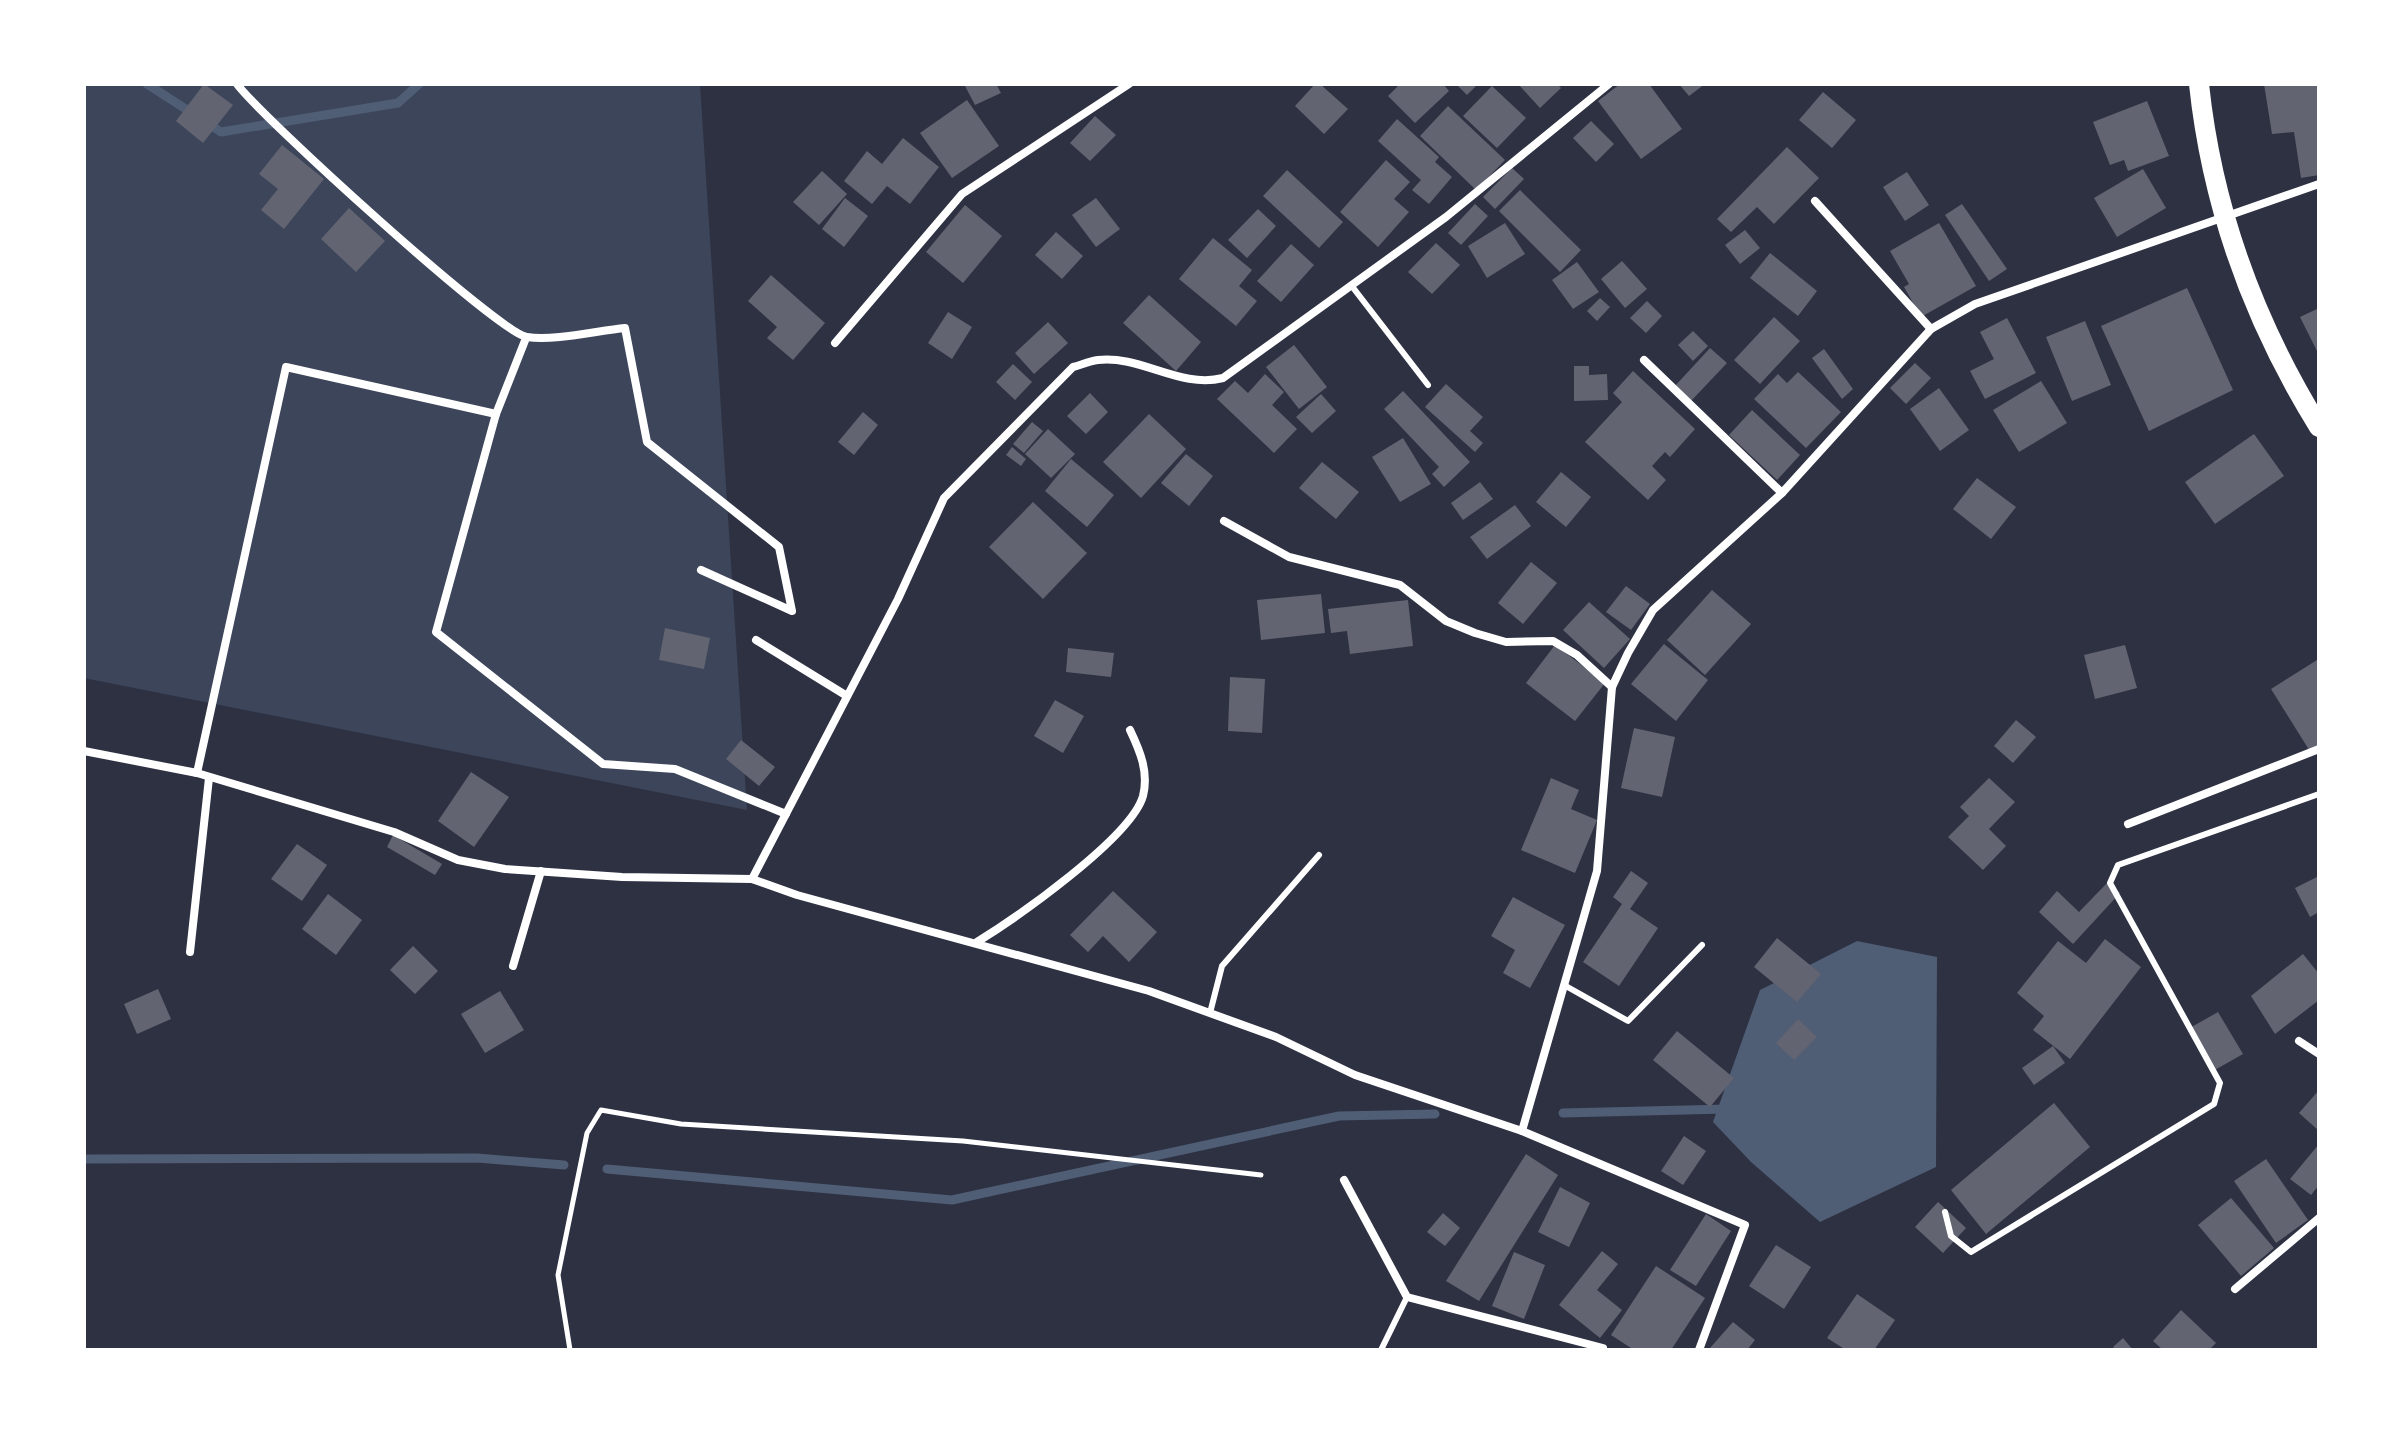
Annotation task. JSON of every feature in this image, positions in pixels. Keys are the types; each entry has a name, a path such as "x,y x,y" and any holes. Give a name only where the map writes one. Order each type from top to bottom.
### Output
{"main road":[{"path":"2199,84 2203,127 2222,218 2284,370 2319,427"}],"street":[{"path":"237,84 420,256 503,327 526,338 625,328 647,442 779,547 792,611 701,570"},
{"path":"835,343 962,194 1129,84"},
{"path":"752,879 898,599 944,498 1073,367 1098,360 1120,361 1203,383 1223,378 1446,217 1609,84"},
{"path":"1522,1131 1597,871 1612,687 1653,610 1782,493 1931,329 1975,304 2319,184"},
{"path":"1815,201 1931,329"},
{"path":"526,338 496,414 436,632 603,764 675,769 786,814"},
{"path":"1644,360 1782,493"},
{"path":"197,773 286,367 496,414"},
{"path":"1224,521 1289,557 1400,585 1446,621 1475,633 1506,642 1553,641 1577,655 1612,687"},
{"path":"756,640 847,696"},
{"path":"977,942 1005,925 1080,867 1129,817 1142,799 1145,777 1141,752 1130,730"},
{"path":"2128,824 2319,749"},
{"path":"84,751 197,773 394,832 458,860 622,877 752,879 797,895 1099,976 1276,1037 1355,1075 1522,1131 1745,1225 1699,1350"},
{"path":"190,952 209,778"},
{"path":"513,966 541,871"},
{"path":"2299,1041 2319,1054"},
{"path":"1344,1180 1407,1297 1603,1348"},
{"path":"2235,1289 2319,1218"}],"lane":[{"path":"1351,285 1428,385"},
{"path":"1945,1212 1951,1236 1971,1252 2214,1104 2220,1083 2110,883 2118,865 2319,794"},
{"path":"1210,1013 1222,966 1319,855"},
{"path":"1564,985 1628,1021 1702,945"},
{"path":"1381,1350 1407,1297"}],"path":[{"path":"570,1350 558,1275 587,1133 601,1110 681,1124 963,1141 1261,1175"}],"shaded area":[{"path":"84,84 700,84 747,810 84,678"},
{"path":"1857,941 1937,957 1936,1167 1820,1222 1751,1162 1713,1122 1760,990"}],"building":[{"path":"204,84 233,105 203,143 176,121"},
{"path":"964,84 996,84 1001,93 975,105"},
{"path":"1315,84 1320,84 1348,109 1324,134 1295,106"},
{"path":"1400,84 1443,84 1449,91 1415,123 1388,96"},
{"path":"1456,84 1478,84 1467,95"},
{"path":"1518,84 1557,84 1561,88 1540,108"},
{"path":"1620,84 1649,84 1682,129 1641,159 1598,101"},
{"path":"1679,84 1705,84 1689,96"},
{"path":"2264,84 2319,84 2319,175 2301,178 2294,132 2272,134"},
{"path":"1492,86 1526,118 1497,148 1463,116"},
{"path":"1823,92 1856,120 1832,148 1799,120"},
{"path":"967,100 999,146 952,178 920,133"},
{"path":"2147,101 2169,156 2128,171 2124,160 2110,165 2093,122"},
{"path":"1448,106 1505,160 1476,190 1420,136"},
{"path":"1095,116 1116,135 1090,161 1070,143"},
{"path":"1397,119 1439,157 1435,162 1452,177 1429,204 1412,190 1421,180 1378,141"},
{"path":"1591,121 1614,144 1596,162 1573,138"},
{"path":"903,138 939,167 910,204 887,186 872,204 844,181 867,151 882,164"},
{"path":"282,145 324,179 284,229 261,210 278,189 259,174"},
{"path":"1787,147 1819,178 1774,224 1757,207 1731,232 1717,219"},
{"path":"1386,160 1410,182 1394,199 1409,212 1378,247 1340,212"},
{"path":"1512,168 1524,179 1495,209 1483,197"},
{"path":"2143,169 2166,208 2117,237 2094,198"},
{"path":"1287,170 1343,222 1319,248 1263,196"},
{"path":"822,171 847,194 819,225 793,202"},
{"path":"1907,172 1929,205 1905,221 1883,187"},
{"path":"1520,190 1581,250 1560,272 1499,211"},
{"path":"845,198 868,216 844,247 822,229"},
{"path":"1096,198 1120,229 1096,247 1072,215"},
{"path":"1475,204 1488,216 1461,245 1448,233"},
{"path":"1962,204 2007,269 1989,281 1945,215"},
{"path":"965,205 1002,236 963,283 926,252"},
{"path":"349,208 385,241 356,272 321,239"},
{"path":"1258,209 1276,226 1247,258 1228,240"},
{"path":"1505,223 1525,254 1487,278 1468,246"},
{"path":"1939,223 1976,286 1921,317 1904,287 1909,284 1890,251"},
{"path":"1745,230 1760,248 1740,264 1725,245"},
{"path":"1056,232 1083,256 1062,279 1035,255"},
{"path":"1213,238 1252,270 1239,286 1257,301 1236,326 1179,279"},
{"path":"1436,243 1460,265 1432,294 1408,272"},
{"path":"1291,244 1314,265 1281,302 1257,281"},
{"path":"1770,253 1817,291 1798,316 1750,278"},
{"path":"1622,261 1647,289 1625,308 1601,279"},
{"path":"1577,262 1599,292 1573,309 1552,280"},
{"path":"771,275 825,323 793,360 767,338 777,327 748,301"},
{"path":"2187,288 2233,390 2149,431 2101,326"},
{"path":"1149,295 1201,342 1176,371 1123,323"},
{"path":"1600,298 1610,307 1597,321 1587,311"},
{"path":"1647,301 1662,316 1646,333 1630,318"},
{"path":"2319,308 2319,350 2317,351 2300,317"},
{"path":"948,312 972,327 952,359 928,343"},
{"path":"1774,317 1800,341 1760,384 1734,360"},
{"path":"2007,318 2036,373 1985,399 1970,371 1994,359 1980,332"},
{"path":"2085,321 2111,385 2072,401 2046,337"},
{"path":"1048,322 1068,343 1034,374 1015,353"},
{"path":"1693,331 1708,346 1693,361 1678,345"},
{"path":"1294,345 1327,387 1299,409 1266,367"},
{"path":"1710,348 1727,363 1691,401 1675,386"},
{"path":"1824,349 1853,389 1842,399 1812,358"},
{"path":"1915,363 1931,378 1906,404 1890,388"},
{"path":"1013,364 1032,382 1015,400 996,382"},
{"path":"1574,366 1589,366 1589,375 1607,374 1608,400 1574,401"},
{"path":"1633,371 1695,429 1670,457 1665,452 1652,466 1666,480 1648,500 1585,442 1622,402 1613,393"},
{"path":"1798,372 1841,412 1806,448 1754,399 1778,374 1787,383"},
{"path":"1265,374 1284,392 1272,405 1297,429 1274,453 1217,399 1235,381 1248,393"},
{"path":"2041,381 2067,423 2019,452 1993,410"},
{"path":"1446,384 1483,417 1470,431 1483,443 1475,452 1425,407"},
{"path":"1939,388 1969,430 1940,451 1910,409"},
{"path":"1403,391 1470,462 1444,487 1432,474 1439,467 1384,409"},
{"path":"1090,393 1108,412 1086,434 1067,416"},
{"path":"1321,394 1336,411 1312,433 1296,417"},
{"path":"1752,410 1800,455 1777,480 1729,435"},
{"path":"863,412 878,425 854,455 838,442"},
{"path":"1149,414 1186,449 1141,498 1103,462"},
{"path":"1032,422 1043,431 1024,453 1013,444"},
{"path":"1048,429 1075,454 1051,478 1025,454"},
{"path":"2254,434 2284,476 2215,524 2185,482"},
{"path":"1403,438 1431,484 1400,502 1372,457"},
{"path":"1012,447 1026,459 1021,466 1006,455"},
{"path":"1186,454 1213,476 1189,506 1161,483"},
{"path":"1071,459 1114,495 1087,527 1045,491"},
{"path":"1322,462 1359,492 1336,519 1299,488"},
{"path":"1561,472 1591,497 1566,527 1536,502"},
{"path":"1977,478 2016,507 1991,539 1953,509"},
{"path":"1480,482 1493,499 1463,520 1451,503"},
{"path":"1033,502 1087,553 1043,599 989,547"},
{"path":"1515,505 1531,526 1487,559 1470,537"},
{"path":"1531,562 1557,583 1523,624 1498,603"},
{"path":"1626,586 1650,604 1631,630 1606,612"},
{"path":"1712,590 1751,624 1705,675 1667,640"},
{"path":"1321,594 1325,633 1261,640 1257,600"},
{"path":"1408,600 1413,646 1350,654 1347,631 1331,633 1328,609"},
{"path":"1589,602 1630,639 1604,668 1563,630"},
{"path":"665,628 710,638 704,669 659,660"},
{"path":"1664,644 1708,680 1676,721 1631,684"},
{"path":"1555,645 1605,683 1575,721 1526,683"},
{"path":"2125,645 2137,688 2095,699 2084,655"},
{"path":"1068,648 1114,653 1111,677 1066,672"},
{"path":"2317,660 2319,748 2311,753 2271,689"},
{"path":"1230,677 1265,679 1262,733 1228,731"},
{"path":"1055,700 1084,716 1063,753 1034,736"},
{"path":"2016,720 2036,737 2013,763 1994,746"},
{"path":"1634,728 1675,737 1662,797 1621,788"},
{"path":"741,740 775,767 759,786 726,759"},
{"path":"471,772 509,797 474,847 438,821"},
{"path":"1551,778 1579,790 1571,809 1597,820 1575,873 1521,850"},
{"path":"1989,778 2015,802 1989,829 2006,846 1983,870 1948,837 1969,816 1960,807"},
{"path":"393,835 442,864 435,875 387,847"},
{"path":"297,844 327,865 302,901 271,879"},
{"path":"1631,871 1648,883 1630,909 1658,928 1619,986 1583,962 1622,904 1613,897"},
{"path":"2319,876 2319,912 2310,917 2295,888"},
{"path":"2108,882 2120,893 2073,944 2039,912 2057,891 2079,912"},
{"path":"1113,891 1157,932 1129,962 1103,936 1088,952 1070,935"},
{"path":"328,894 362,920 336,955 302,929"},
{"path":"1513,897 1565,925 1530,988 1503,973 1515,950 1491,936"},
{"path":"1777,938 1821,974 1797,1002 1754,967"},
{"path":"2105,939 2141,967 2070,1059 2033,1030 2044,1016 2017,993 2058,941 2086,963"},
{"path":"413,946 438,971 415,994 390,970"},
{"path":"2303,954 2319,974 2319,1000 2275,1034 2251,996"},
{"path":"158,989 171,1019 137,1034 124,1004"},
{"path":"500,991 524,1030 485,1053 461,1014"},
{"path":"2218,1012 2243,1054 2213,1071 2188,1029"},
{"path":"1798,1019 1817,1037 1794,1060 1776,1043"},
{"path":"1677,1031 1734,1078 1710,1107 1653,1060"},
{"path":"2053,1046 2065,1063 2034,1085 2022,1068"},
{"path":"2319,1090 2319,1131 2299,1113"},
{"path":"2054,1103 2090,1147 1986,1234 1951,1190"},
{"path":"1684,1136 1706,1151 1683,1185 1661,1171"},
{"path":"2319,1144 2319,1185 2311,1195 2290,1179"},
{"path":"1526,1154 1558,1175 1479,1301 1446,1281"},
{"path":"2266,1159 2308,1220 2276,1243 2234,1181"},
{"path":"1560,1187 1590,1203 1569,1247 1538,1232"},
{"path":"2231,1198 2274,1248 2241,1276 2198,1225"},
{"path":"1938,1202 1966,1228 1943,1253 1915,1227"},
{"path":"1443,1213 1460,1228 1445,1246 1427,1232"},
{"path":"1706,1214 1731,1231 1696,1286 1670,1270"},
{"path":"1776,1245 1811,1267 1784,1309 1749,1286"},
{"path":"1602,1251 1618,1264 1597,1290 1622,1310 1600,1338 1559,1305"},
{"path":"1514,1252 1545,1265 1524,1319 1492,1306"},
{"path":"1656,1266 1705,1298 1671,1350 1634,1350 1611,1335"},
{"path":"1857,1294 1895,1320 1874,1350 1846,1350 1827,1338"},
{"path":"2181,1310 2216,1343 2209,1350 2163,1350 2153,1341"},
{"path":"1733,1322 1755,1340 1747,1350 1710,1348"},
{"path":"2123,1338 2133,1350 2116,1350 2113,1347"}],"waterway":[{"path":"147,84 195,115"},
{"path":"207,123 221,132 398,103 419,84"},
{"path":"1563,1113 1727,1109"},
{"path":"607,1169 952,1200 1339,1116 1435,1114"},
{"path":"84,1159 477,1158 564,1165"}]}
